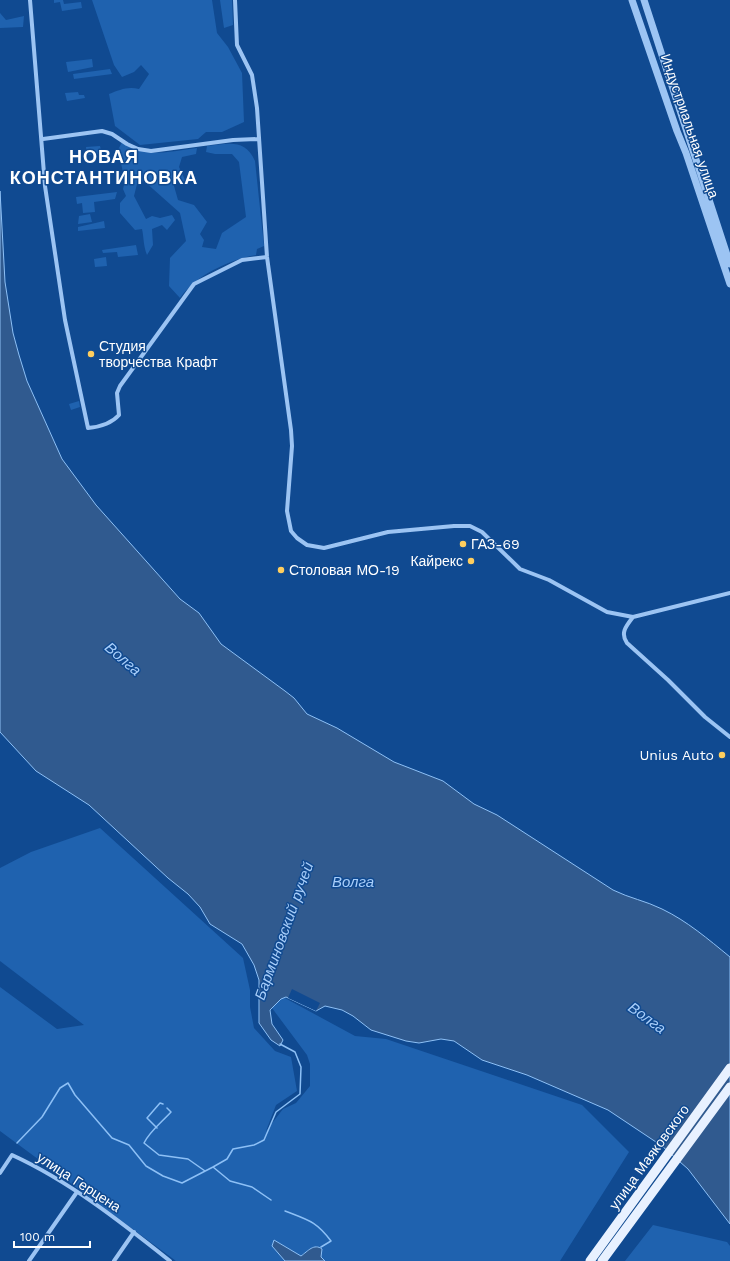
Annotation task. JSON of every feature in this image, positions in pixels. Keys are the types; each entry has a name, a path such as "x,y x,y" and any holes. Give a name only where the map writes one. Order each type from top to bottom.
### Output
{"main road":[{"name":"улица Маяковского","path":"602,1261 626,1221 730,1068"},
{"name":"улица Маяковского","path":"590,1261 626,1221 730,1087"}],"street":[{"path":"30,0 45,186 66,320 88,428 104,425 115,420 119,415 117,393 120,386 194,284 242,260 267,257"},
{"path":"235,0 237,45 252,75 257,108 267,257 291,430 292,446 286,503 289,524 294,534 307,545 324,548 342,545 388,532 454,526 473,527 485,534 511,562 520,569 550,580 607,612 633,617 730,593"},
{"name":"Индустриальная улица","path":"632,0 730,284"},
{"path":"634,8 645,2"},
{"name":"Индустриальная улица","path":"645,2 730,264"},
{"path":"646,41 656,38"},
{"path":"42,139 102,131 112,134 132,147 151,151 233,140 258,139"},
{"path":"633,617 624,632 624,637 627,643 668,680 705,718 730,737"},
{"name":"улица Герцена","path":"0,1173 12,1155 31,1164 77,1192 134,1232 170,1261"},
{"path":"30,1261 77,1192"},
{"path":"114,1261 134,1232"}],"shaded area":[{"path":"54,0 63,0 64,4 81,2 82,8 62,11 60,2 54,3"},
{"path":"92,0 212,0 217,33 228,47 242,73 244,122 222,132 206,132 198,139 140,145 115,126 109,94 127,88 139,89 149,74 141,65 134,72 122,77 114,65"},
{"path":"220,0 232,0 233,25 224,28"},
{"path":"0,13 6,20 24,16 23,27 0,28"},
{"path":"92,59 93,67 68,72 66,62"},
{"path":"110,69 112,74 74,79 73,74"},
{"path":"78,92 79,95 84,95 85,98 67,101 65,93"},
{"path":"122,142 132,147 150,152 167,152 197,148 196,154 182,157 179,167 186,182 172,179 178,200 194,205 207,222 200,234 204,240 202,247 216,249 222,233 246,217 239,162 232,154 215,154 206,152 207,146 235,144 246,149 255,161 264,246 257,249 256,255 224,265 204,276 195,282 180,298 169,286 170,258 186,241 180,213 144,181 137,184 134,196 146,219 152,216 160,218 172,215 175,220 167,230 162,225 152,229 153,245 147,255 142,229 135,230 120,213 120,203 126,196 123,189 125,181 118,150"},
{"path":"100,146 102,154 87,155 86,147"},
{"path":"117,192 115,199 94,202 95,212 83,213 82,203 77,204 76,197"},
{"path":"90,214 92,222 78,224 79,216"},
{"path":"104,221 105,228 78,231 78,227"},
{"path":"136,245 138,255 118,257 117,252 103,253 102,250"},
{"path":"106,257 107,266 95,267 94,259"},
{"path":"79,401 80,407 71,410 69,404"},
{"path":"100,828 243,958 250,990 250,1007 254,1028 275,1051 291,1057 297,1091 276,1105 266,1131 283,1109 296,1103 310,1086 310,1064 307,1055 272,1008 283,997 355,1036 386,1039 582,1105 629,1152 560,1261 325,1261 321,1257 322,1249 311,1248 301,1256 274,1240 272,1246 285,1261 176,1261 0,1131 0,987 57,1029 84,1025 0,961 0,868 31,852"},
{"path":"653,1225 727,1242 730,1246 730,1261 625,1261"}],"water":[{"name":"Волга","path":"0,191 5,282 13,333 27,381 62,459 96,505 180,599 199,613 221,644 294,698 307,714 337,728 394,762 443,781 474,804 497,815 613,890 656,906 680,919 730,957 730,1224 688,1169 662,1146 608,1110 527,1075 482,1060 454,1041 441,1039 419,1043 406,1041 371,1030 353,1016 342,1010 325,1006 316,1011 286,997 281,999 270,1010 272,1024 283,1040 280,1046 271,1040 259,1023 259,980 254,965 242,944 210,924 200,907 188,894 168,878 89,805 36,771 0,732"},
{"path":"274,1240 301,1256 311,1248 319,1247 322,1249 321,1257 325,1261 285,1261 272,1246"}],"pier":[{"path":"292,989 320,1003 316,1011 288,998"}],"waterway":[{"name":"Барминовский ручей","path":"271,1200 252,1187 230,1181 213,1167 227,1159 233,1149 254,1145 264,1140 276,1112 300,1094 301,1067 295,1052 280,1044"},
{"path":"17,1143 42,1117 60,1088 68,1083 75,1095 112,1138 129,1145 146,1166 163,1176 182,1183 213,1167"},
{"path":"157,1128 147,1118 160,1103 163,1104"},
{"path":"167,1108 171,1112 144,1143 159,1155 188,1159 205,1171"},
{"name":"Барминовский ручей","path":"285,1211 306,1219 321,1229 331,1241 321,1247"}],"place":[{"name":"Студия творчества Крафт","path":"91,354"},
{"name":"ГАЗ-69","path":"463,544"},
{"name":"Кайрекс","path":"471,561"},
{"name":"Столовая МО-19","path":"281,570"},
{"name":"Unius Auto","path":"722,755"}],"district":[{"name":"НОВАЯ КОНСТАНТИНОВКА","path":"104,167"}]}
